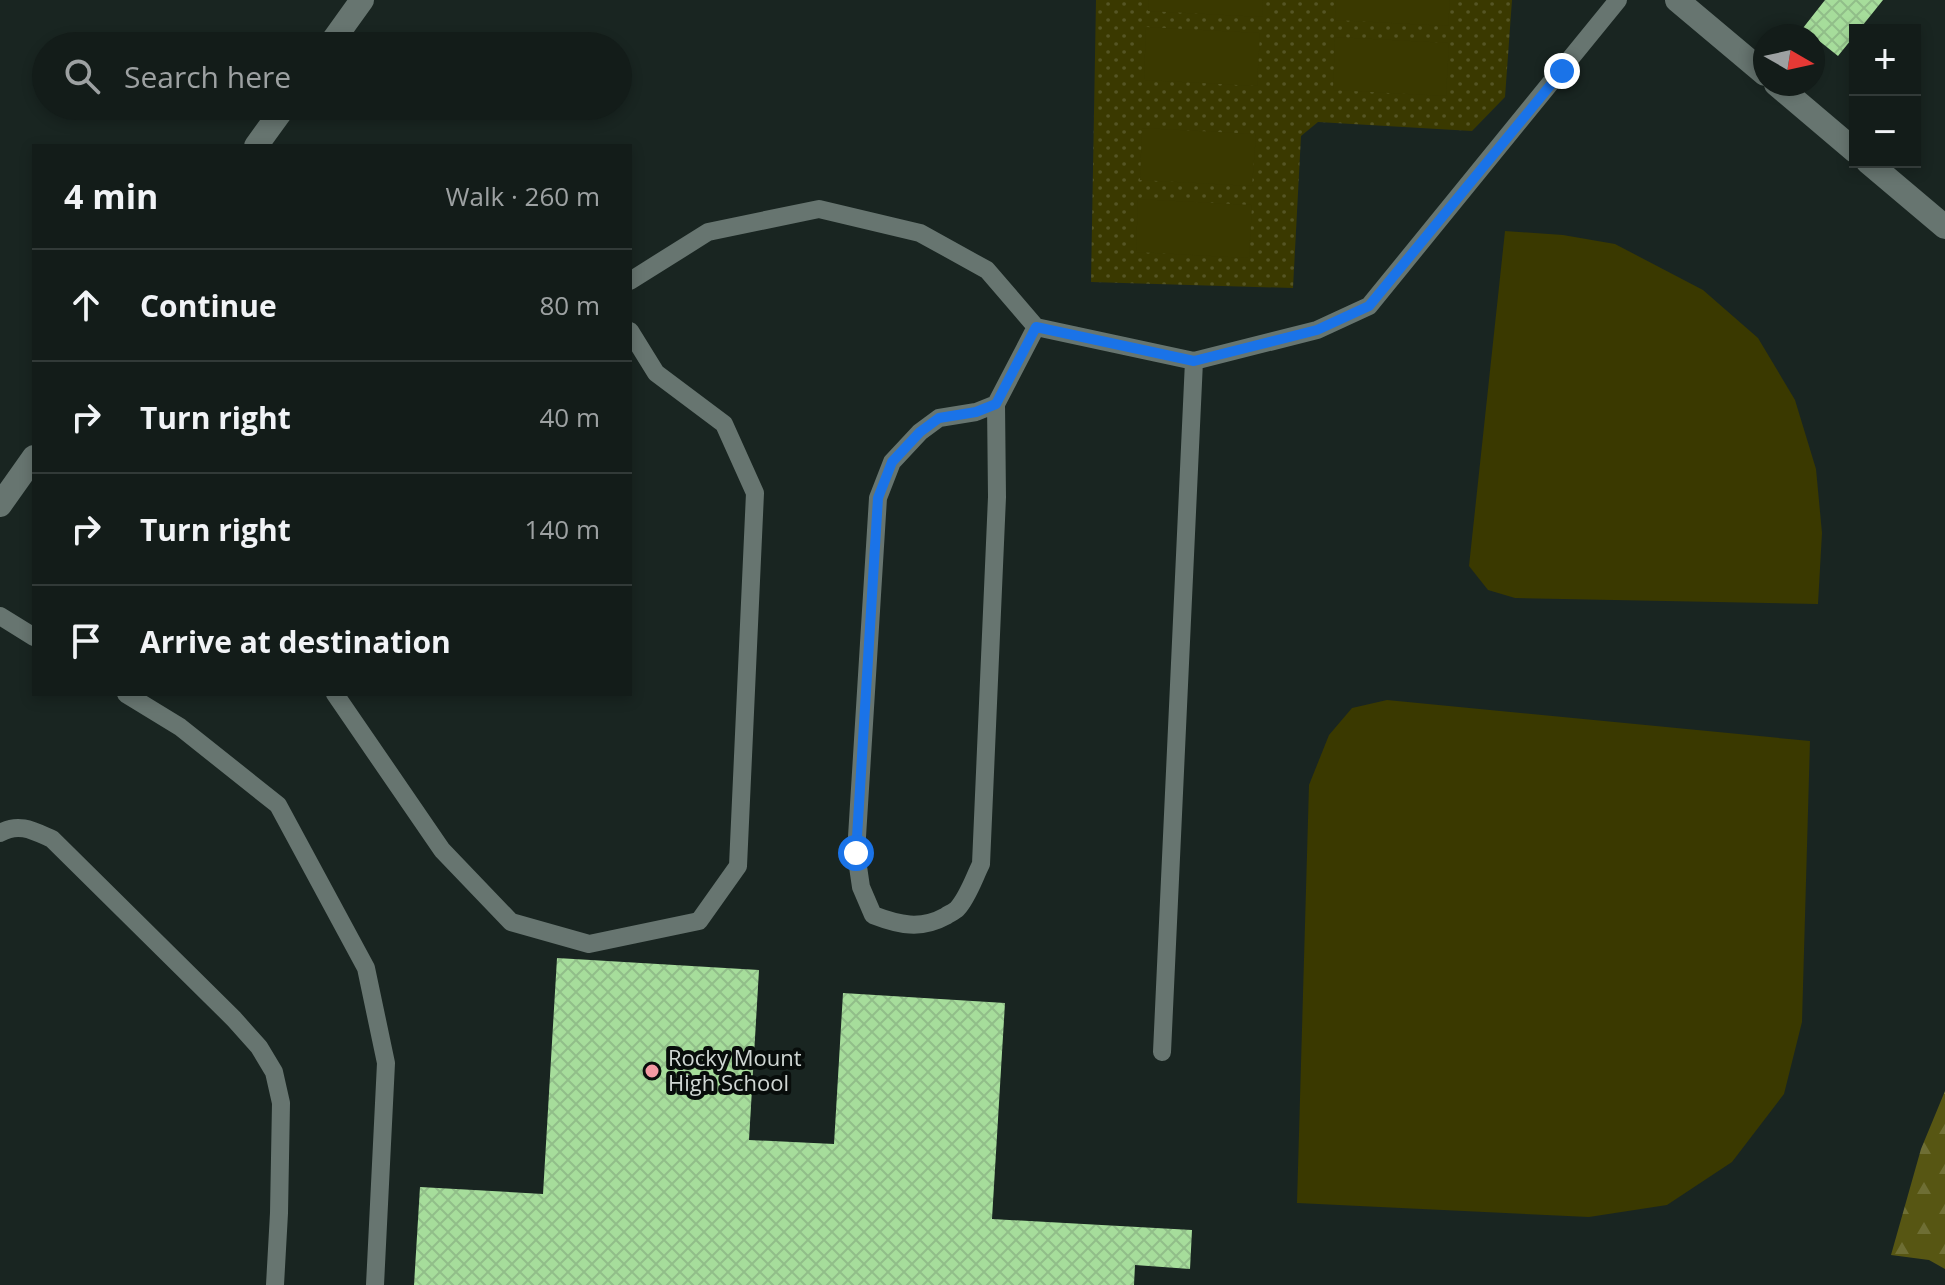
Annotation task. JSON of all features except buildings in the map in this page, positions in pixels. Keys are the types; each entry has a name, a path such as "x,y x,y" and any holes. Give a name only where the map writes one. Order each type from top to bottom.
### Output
{"street":[{"path":"339,32 362,0"},
{"path":"1677,0 1753,64"},
{"path":"1790,96 1849,146"},
{"path":"257,144 275,120"},
{"path":"1875,168 1945,227"},
{"path":"0,505 32,460"}],"lane":[{"path":"632,280 708,232 819,209 920,233 987,270 1036,327 1194,361 1317,330 1369,306 1618,0"},
{"path":"996,404 976,412 939,418 920,432 892,462 878,498 856,853 861,887 873,915 911,926 936,922 956,910 981,864 997,497 996,404 1036,327"},
{"path":"336,696 442,850 511,922 589,944 699,921 738,866 755,493 724,424 656,373 632,334"},
{"path":"1162,1052 1194,361"},
{"path":"0,616 32,636"},
{"path":"129,696 180,727 278,805 366,968 386,1063 375,1285"},
{"path":"0,833 26,828 52,839 259,1047 274,1072 281,1103 275,1285"}],"green space":[{"path":"1945,1091 1945,1269 1929,1260 1891,1255 1921,1149"}],"shaded area":[{"path":"1096,0 1512,0 1505,97 1472,131 1318,122 1301,136 1293,288 1091,282"},
{"path":"1149,0 1263,0 1262,17 1148,11"},
{"path":"1336,0 1450,0 1448,26 1335,20"},
{"path":"1146,27 1260,33 1257,86 1144,80"},
{"path":"1335,37 1449,43 1446,96 1333,90"},
{"path":"1142,128 1256,134 1252,186 1140,180"},
{"path":"1138,199 1252,205 1249,258 1136,252"},
{"path":"1505,231 1563,235 1615,244 1703,290 1758,338 1795,400 1816,469 1822,533 1818,604 1515,598 1488,590 1469,566"},
{"path":"1387,700 1810,741 1802,1022 1784,1094 1732,1162 1667,1205 1589,1217 1297,1203 1309,785 1329,735 1352,708"}],"place":[{"name":"Rocky Mount High School","path":"652,1071"}],"route":[{"path":"856,853 878,498 892,462 920,432 939,418 976,412 996,404 1036,327 1194,361 1317,330 1369,306 1562,71"}]}
